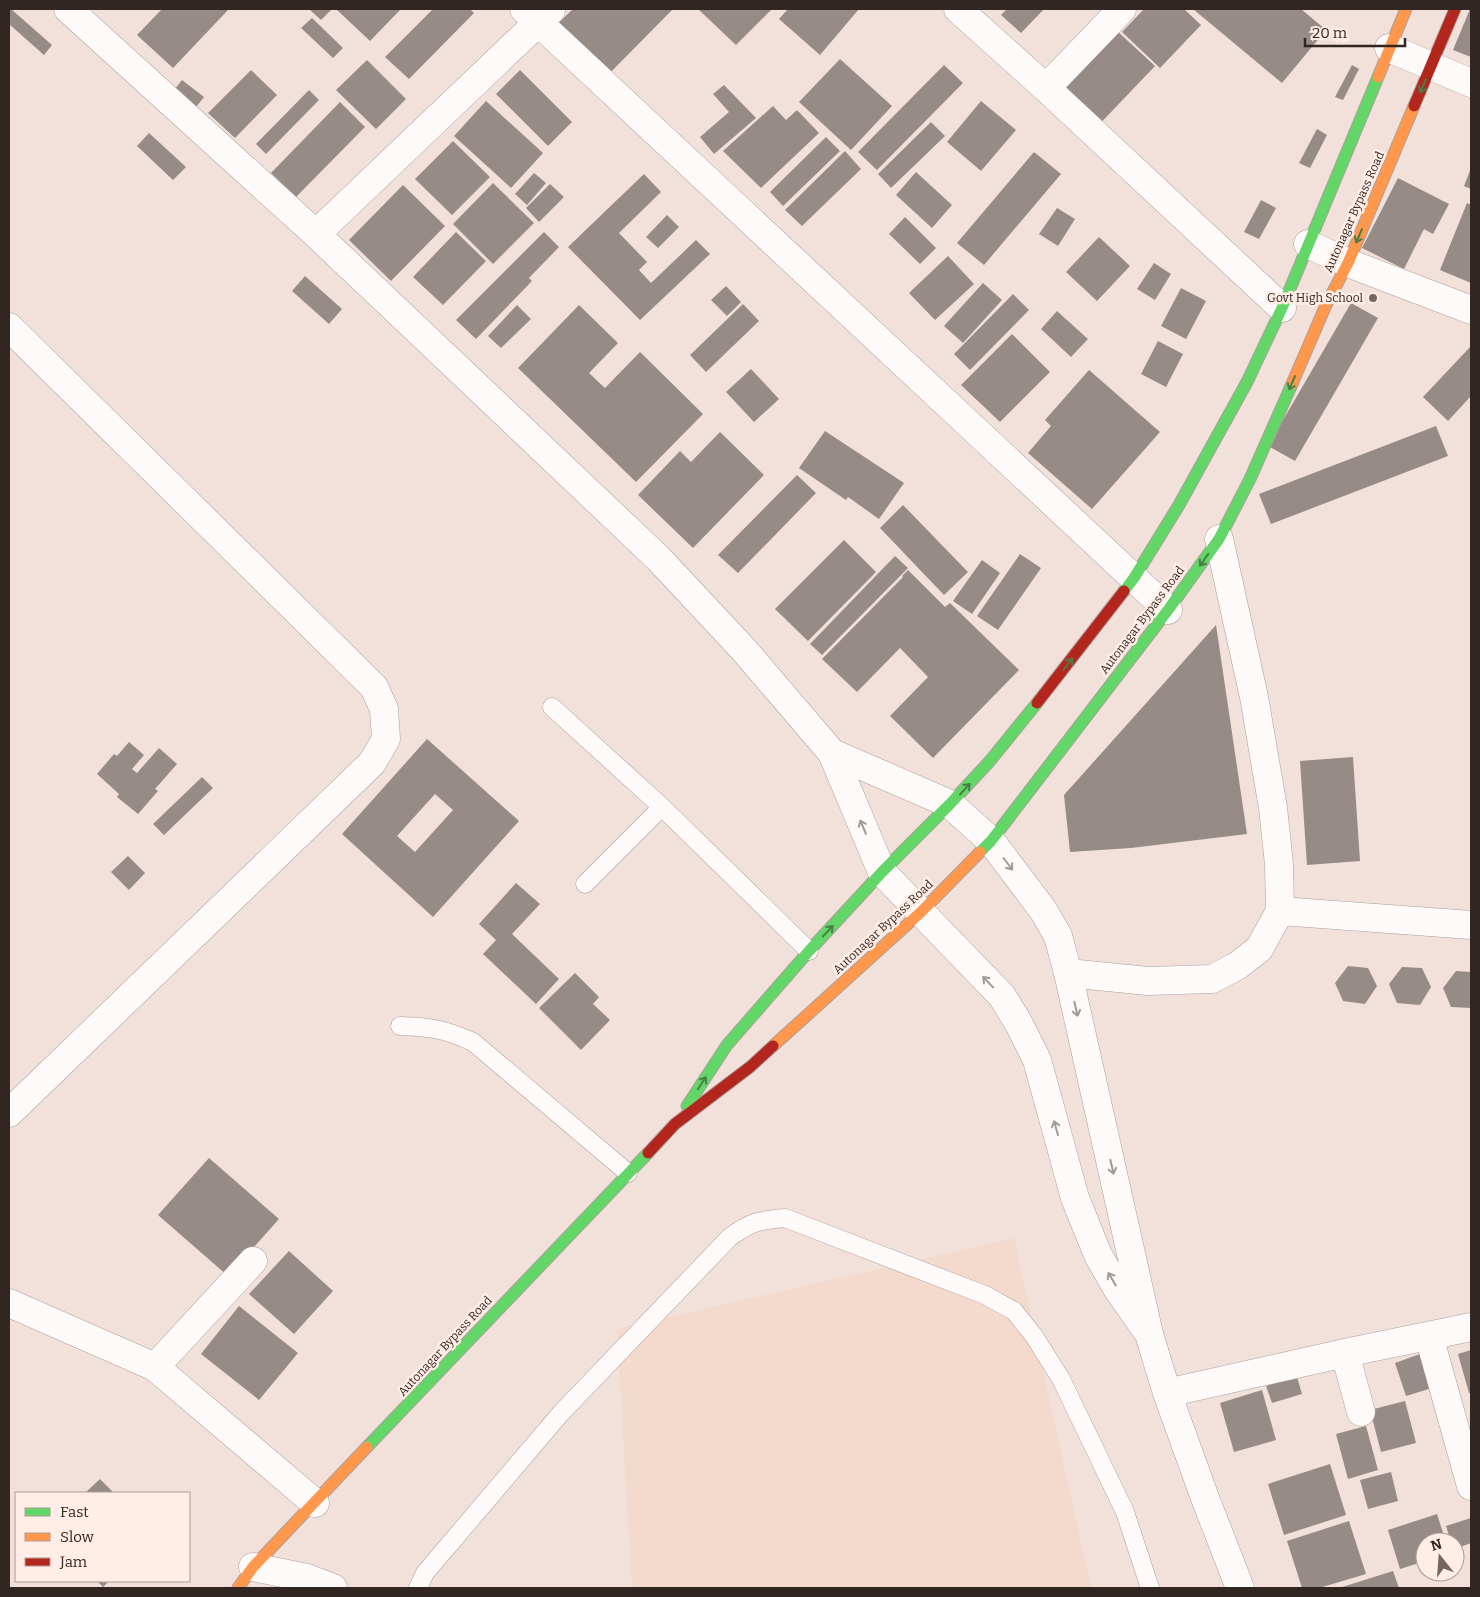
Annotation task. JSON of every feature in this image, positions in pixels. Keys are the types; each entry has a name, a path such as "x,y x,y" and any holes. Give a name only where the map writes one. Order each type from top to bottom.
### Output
{"main road":[{"name":"Autonagar Bypass Road","path":"675,1124 727,1044 882,872 989,762 1026,718 1134,578 1180,505 1247,382 1282,308 1406,9"},
{"name":"Autonagar Bypass Road","path":"246,1578 675,1124 750,1067 921,912 991,841 1168,610 1219,539 1250,479 1326,305 1348,263 1455,9"}],"street":[{"path":"68,9 316,234 659,559 744,650 832,754 882,872 1002,996 1019,1024 1037,1060 1075,1198 1098,1255 1118,1290 1149,1334"},
{"path":"958,9 1046,88 1282,308"},
{"path":"1046,88 1122,9"},
{"path":"316,234 539,13 1168,610"},
{"path":"1389,48 1471,83"},
{"path":"1308,244 1348,263 1471,310"},
{"path":"9,327 374,687 384,709 386,738 372,762 9,1113"},
{"path":"1068,973 1148,981 1212,979 1236,966 1259,949 1280,911 1279,864 1273,808 1254,697 1219,539"},
{"path":"832,754 950,804 991,841 1043,910 1058,936 1068,973 1149,1334 1167,1393 1240,1588"},
{"path":"1280,911 1471,925"},
{"path":"155,1368 253,1261"},
{"path":"9,1303 155,1368 315,1503"},
{"path":"1167,1393 1471,1327"},
{"path":"1429,1336 1471,1486"},
{"path":"1345,1353 1361,1412"},
{"path":"246,1578 307,1578 334,1588"}],"lane":[{"path":"552,707 662,807 809,951"},
{"path":"586,884 662,807"},
{"path":"400,1026 448,1031 472,1042 628,1172"},
{"path":"418,1588 425,1573 561,1413 730,1237 747,1225 762,1220 785,1218 985,1295 1014,1310 1034,1336 1061,1379 1125,1512 1150,1588"}],"shaded area":[{"path":"1014,1238 1091,1588 632,1588 617,1329"}],"building":[{"path":"9,9 52,45 44,55 9,24"},
{"path":"162,9 229,9 173,68 137,35"},
{"path":"309,9 332,9 321,20"},
{"path":"336,9 401,9 370,41"},
{"path":"433,9 470,9 474,13 409,79 385,57"},
{"path":"573,9 673,9 604,79 552,29"},
{"path":"698,9 772,9 736,45"},
{"path":"788,9 859,9 820,55 779,19"},
{"path":"1007,9 1044,9 1021,33 1001,15"},
{"path":"1144,9 1184,9 1201,25 1160,68 1122,32"},
{"path":"1193,9 1301,9 1326,30 1282,83"},
{"path":"1471,9 1471,57 1453,50"},
{"path":"312,18 343,48 333,58 301,28"},
{"path":"1115,29 1155,66 1093,131 1054,94"},
{"path":"840,59 892,106 851,150 799,102"},
{"path":"367,60 406,99 376,129 336,90"},
{"path":"944,65 963,83 877,170 858,152"},
{"path":"1352,65 1359,69 1343,100 1335,97"},
{"path":"251,70 277,95 235,138 208,113"},
{"path":"520,70 572,122 548,146 496,94"},
{"path":"182,80 204,97 192,112 170,95"},
{"path":"724,85 756,118 714,154 700,137 729,112 713,94"},
{"path":"309,90 319,100 266,154 256,144"},
{"path":"486,101 543,153 511,188 454,136"},
{"path":"981,101 1016,130 981,171 947,142"},
{"path":"340,102 365,127 296,197 271,173"},
{"path":"773,106 786,120 797,110 819,133 761,188 723,151"},
{"path":"931,122 945,136 891,188 878,174"},
{"path":"1317,129 1327,135 1310,168 1299,163"},
{"path":"149,133 186,167 173,180 137,146"},
{"path":"826,137 840,151 783,206 770,192"},
{"path":"453,141 490,177 452,215 415,179"},
{"path":"845,151 861,169 802,226 785,210"},
{"path":"1034,152 1061,174 984,265 957,243"},
{"path":"1471,168 1471,189 1464,186"},
{"path":"916,172 952,205 932,228 896,195"},
{"path":"534,173 546,183 527,205 515,194"},
{"path":"644,174 661,192 619,233 647,262 639,270 651,283 696,240 710,254 640,320 568,247"},
{"path":"1398,178 1449,204 1433,234 1424,229 1404,269 1362,248"},
{"path":"493,183 534,223 493,264 453,224"},
{"path":"550,184 564,197 539,222 526,208"},
{"path":"403,185 445,226 391,281 349,240"},
{"path":"1261,200 1276,208 1259,239 1244,232"},
{"path":"1467,203 1471,205 1471,283 1440,270"},
{"path":"1057,208 1075,219 1058,246 1039,234"},
{"path":"667,215 679,227 658,248 646,237"},
{"path":"905,217 936,248 920,264 889,234"},
{"path":"456,232 486,261 443,305 413,277"},
{"path":"544,232 559,247 529,278 532,281 476,339 456,320"},
{"path":"1099,237 1130,266 1097,301 1066,272"},
{"path":"948,256 974,284 935,320 909,293"},
{"path":"1154,263 1171,274 1155,300 1137,289"},
{"path":"305,276 342,309 329,324 292,291"},
{"path":"983,283 1002,300 963,343 944,326"},
{"path":"726,286 741,302 727,316 711,300"},
{"path":"1181,288 1206,301 1186,339 1161,326"},
{"path":"1013,294 1029,310 970,370 954,354"},
{"path":"1351,303 1378,318 1295,461 1268,446"},
{"path":"743,304 759,321 706,372 690,355"},
{"path":"517,305 531,319 501,348 488,336"},
{"path":"579,305 618,343 589,373 605,388 640,352 703,414 636,482 518,368"},
{"path":"1057,311 1088,339 1071,357 1041,329"},
{"path":"1012,334 1050,372 1000,422 961,385"},
{"path":"1158,341 1183,354 1166,387 1141,374"},
{"path":"1471,346 1471,396 1448,421 1423,397"},
{"path":"751,369 779,399 754,422 726,392"},
{"path":"1089,370 1160,432 1092,509 1028,453 1051,426 1045,420"},
{"path":"1436,426 1448,456 1271,524 1259,494"},
{"path":"825,431 904,483 879,519 848,497 846,500 799,468"},
{"path":"720,432 764,475 693,548 638,495 680,451 691,462"},
{"path":"797,475 816,493 738,573 718,555"},
{"path":"903,505 968,572 944,595 880,528"},
{"path":"844,540 876,572 808,641 775,609"},
{"path":"1020,554 1041,568 998,630 977,616"},
{"path":"895,556 908,568 822,655 810,644"},
{"path":"982,560 1000,573 972,614 953,601"},
{"path":"908,570 945,607 950,603 1019,670 933,758 890,716 928,677 900,648 857,692 822,659"},
{"path":"1216,625 1247,834 1131,848 1070,852 1064,795"},
{"path":"427,739 519,821 433,917 342,834","holes":["435,794 453,810 415,852 397,836"]},
{"path":"129,742 144,755 132,769 137,773 159,748 177,764 155,789 158,791 138,814 117,797 119,794 97,774 114,754 117,756"},
{"path":"1353,757 1360,861 1307,865 1300,761"},
{"path":"202,777 213,788 164,835 153,824"},
{"path":"128,856 145,873 129,890 111,872"},
{"path":"516,883 540,904 512,934 559,979 536,1004 483,954 496,940 479,924"},
{"path":"1348,966 1368,968 1377,986 1365,1004 1343,1001 1335,983"},
{"path":"1402,967 1422,968 1431,987 1420,1005 1397,1003 1389,984"},
{"path":"1456,971 1471,972 1471,1008 1451,1007 1443,988"},
{"path":"575,973 599,997 593,1004 610,1020 581,1050 539,1008"},
{"path":"209,1158 279,1219 228,1276 158,1215"},
{"path":"289,1251 333,1291 294,1334 249,1294"},
{"path":"239,1306 298,1353 259,1400 201,1354"},
{"path":"1471,1350 1471,1393 1469,1393 1458,1354"},
{"path":"1420,1354 1432,1388 1406,1396 1395,1363"},
{"path":"1297,1377 1302,1394 1272,1403 1266,1386"},
{"path":"1262,1390 1276,1440 1234,1452 1220,1403"},
{"path":"1405,1401 1416,1443 1381,1452 1370,1410"},
{"path":"1366,1426 1378,1470 1348,1479 1336,1434"},
{"path":"1330,1464 1346,1515 1284,1535 1268,1484"},
{"path":"1391,1472 1398,1501 1368,1509 1360,1480"},
{"path":"100,1479 113,1492 86,1492"},
{"path":"1437,1514 1443,1532 1415,1532 1415,1564 1400,1569 1388,1530"},
{"path":"1471,1518 1471,1543 1465,1545 1465,1532 1448,1532 1446,1526"},
{"path":"1349,1521 1366,1574 1319,1588 1302,1588 1287,1541"},
{"path":"1393,1571 1399,1588 1339,1588"},
{"path":"98,1582 108,1582 103,1587"}],"traffic: fast":[{"path":"1124,591 1179,505 1247,382 1282,308 1378,77"},
{"path":"980,852 991,841 1168,610 1219,539 1250,479 1292,384"},
{"path":"687,1106 727,1045 809,951 882,872 989,762 1037,703"},
{"path":"367,1447 648,1153"}],"traffic: slow":[{"path":"1378,77 1406,9"},
{"path":"1292,384 1326,305 1348,263 1414,106"},
{"path":"773,1046 921,912 980,852"},
{"path":"238,1588 253,1567 367,1447"}],"traffic: jam":[{"path":"1414,106 1455,9"},
{"path":"1037,703 1124,591"},
{"path":"648,1153 675,1124 750,1067 773,1046"}],"place":[{"name":"Govt High School","path":"1373,298"}]}
